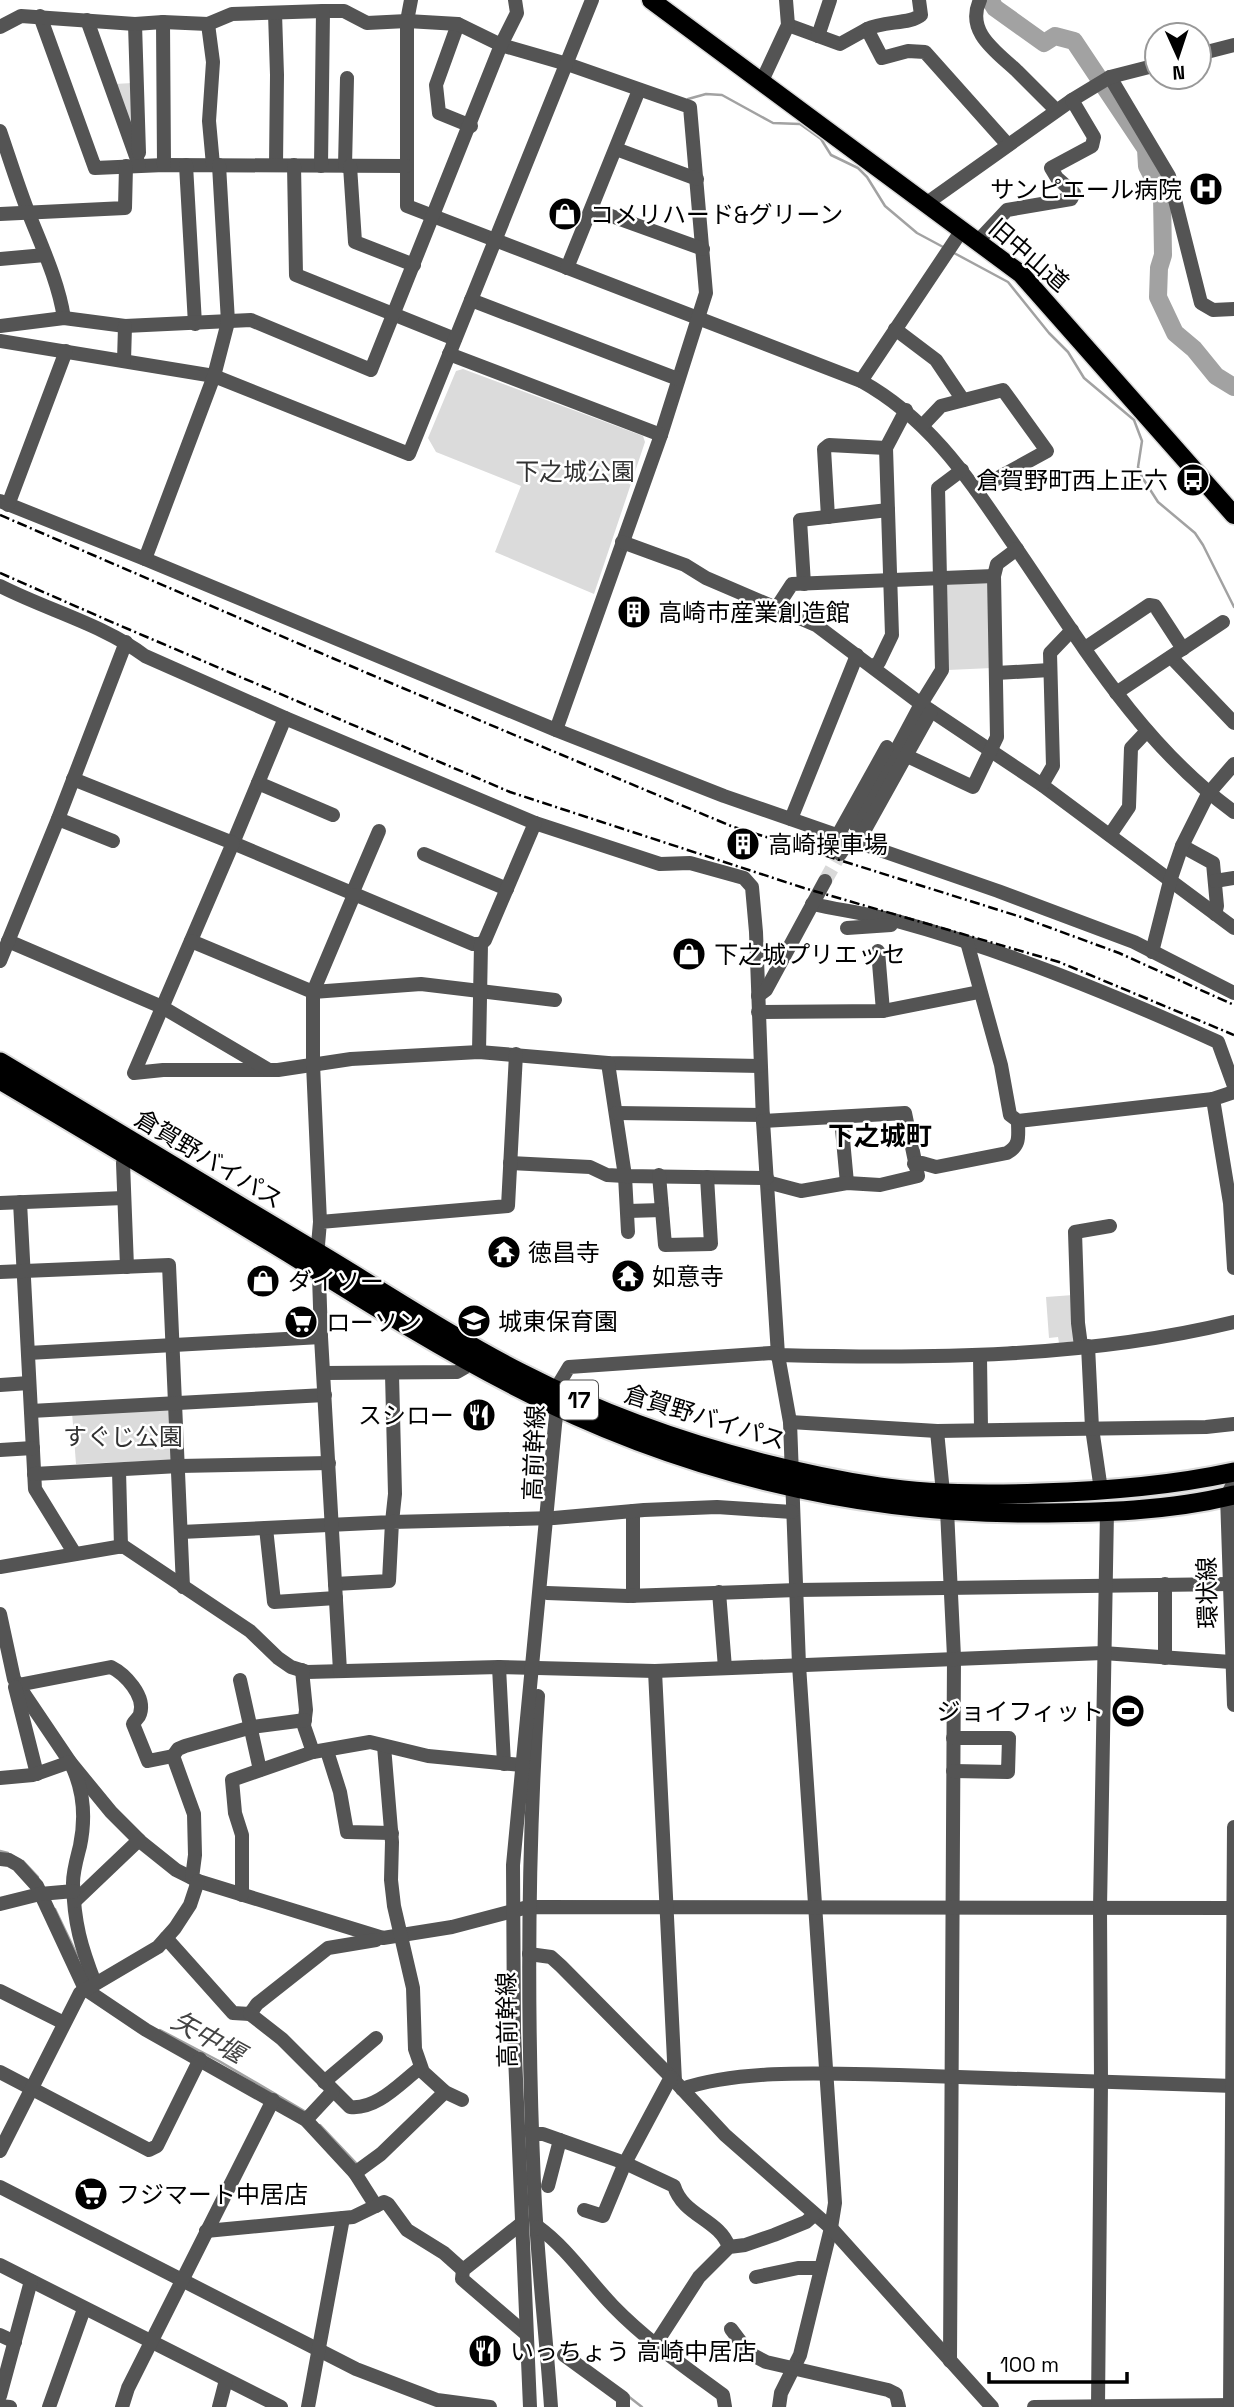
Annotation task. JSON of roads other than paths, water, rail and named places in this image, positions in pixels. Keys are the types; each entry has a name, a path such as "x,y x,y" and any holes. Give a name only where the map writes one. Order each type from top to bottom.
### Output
{"highway":[{"name":"倉賀野バイパス","path":"0,1062 469,1361 670,1452 791,1479 945,1501 1004,1513 1107,1511 1232,1491"},
{"name":"倉賀野バイパス","path":"0,1080 319,1263 475,1348 560,1403"},
{"name":"倉賀野バイパス","path":"945,1501 1003,1494 1101,1490 1178,1482 1234,1472"}],"main road":[{"name":"旧中山道","path":"651,0 927,203 953,243 978,241 1021,274 1234,514"}],"street":[{"path":"411,0 407,21 407,206 699,317 861,381 883,393 923,425 962,470 1116,693 1147,731 1208,794 1234,812"},
{"path":"0,326 64,318 125,326 251,320 372,370 517,13 515,0"},
{"path":"0,341 214,376 408,454 497,240 592,0"},
{"path":"761,83 788,25 786,0"},
{"path":"818,36 830,0"},
{"path":"788,25 840,44 885,22 915,21 921,15 919,0"},
{"path":"980,0 974,13 975,23 991,49 1056,110"},
{"path":"321,166 323,11"},
{"path":"0,27 21,16 135,24 208,24 232,15 323,11 344,11 367,23 407,21 458,24 502,45 567,64 690,107 706,293 662,435 556,730"},
{"path":"275,13 276,165"},
{"path":"40,16 95,168 164,164 406,166"},
{"path":"86,20 132,165"},
{"path":"163,22 164,164"},
{"path":"0,214 125,208 132,165 135,24"},
{"path":"145,559 214,376 228,322 216,165 209,121 214,62 208,24"},
{"path":"458,24 436,85 439,113 471,126"},
{"path":"867,29 882,58 908,51 925,52 1008,145"},
{"path":"1213,50 1234,45"},
{"path":"927,203 1072,100 1103,81 1143,69"},
{"path":"347,78 347,166 355,242 414,265"},
{"path":"1103,81 1169,176 1201,303 1213,310 1234,309"},
{"path":"568,268 639,90"},
{"path":"978,241 1007,210 1072,200 1074,193 1057,178 1051,168 1093,146 1094,137 1072,100"},
{"path":"0,131 60,290 64,318"},
{"path":"615,149 697,180"},
{"path":"186,165 195,324"},
{"path":"294,165 296,275 455,339"},
{"path":"592,209 703,249"},
{"path":"861,381 953,243"},
{"path":"0,259 45,255"},
{"path":"471,300 678,379"},
{"path":"124,361 125,326"},
{"path":"895,328 936,360 963,400"},
{"path":"66,351 4,503 556,730 724,796 791,819 841,845 858,842 1134,942 1234,993"},
{"path":"449,354 662,435"},
{"path":"923,425 941,406 1003,390 1047,451 976,490"},
{"path":"873,667 879,662 892,635 886,448 906,410"},
{"path":"828,517 824,449 829,445 886,448"},
{"path":"841,845 942,670 938,488 962,470"},
{"path":"804,584 800,520 888,510"},
{"path":"622,542 685,565 706,578 816,625 922,704 1042,785 1234,928"},
{"path":"907,756 973,787 997,737 994,576 997,565 1017,549"},
{"path":"777,607 792,584 994,576"},
{"path":"0,586 33,603 127,642 145,656 535,823 660,864 691,863 750,882 756,932 760,1066 778,1355 790,1422 799,1665 835,2203 800,2355 781,2393 779,2407"},
{"path":"1085,648 1149,605 1155,606 1177,653 1234,723"},
{"path":"1116,693 1223,622"},
{"path":"1042,785 1053,766 1050,653 1072,630"},
{"path":"0,961 127,642"},
{"path":"791,819 857,655"},
{"path":"996,673 1050,670"},
{"path":"858,842 907,756 922,704"},
{"path":"856,826 922,704"},
{"path":"285,718 134,1073 163,1070 270,1070 351,1059 479,1052 608,1063 760,1066"},
{"path":"1110,835 1129,807 1131,748 1147,731"},
{"path":"1152,952 1182,846 1208,794 1234,764"},
{"path":"74,779 473,944 481,944"},
{"path":"258,783 333,815"},
{"path":"58,819 113,841"},
{"path":"479,1052 481,944 535,823"},
{"path":"340,1671 321,1338 313,992 379,831"},
{"path":"1182,846 1213,863 1217,906 1215,914"},
{"path":"424,854 507,889"},
{"path":"1214,881 1234,878"},
{"path":"758,996 766,990 825,881"},
{"path":"812,904 897,921 967,943 1129,1002 1218,1042 1234,1086"},
{"path":"847,928 892,925 897,921"},
{"path":"8,941 162,1007 270,1070"},
{"path":"191,941 313,992 421,984 555,1000"},
{"path":"967,943 1001,1065 1010,1115 1018,1121 1213,1099 1234,1092"},
{"path":"878,951 883,1011"},
{"path":"758,1012 883,1011 979,992"},
{"path":"320,1222 508,1206 516,1054"},
{"path":"608,1063 625,1176 628,1232"},
{"path":"1213,1099 1232,1203 1234,1268"},
{"path":"510,1163 590,1167 607,1175 767,1180 801,1191 847,1183 880,1185 918,1176 905,1113 841,1118 616,1113"},
{"path":"841,1118 847,1183"},
{"path":"914,1164 936,1167 1007,1153 1015,1149 1018,1143 1018,1121"},
{"path":"127,1267 123,1163 128,1155"},
{"path":"659,1175 666,1245 711,1244 707,1177"},
{"path":"0,1203 124,1198"},
{"path":"20,1202 35,1489 75,1554"},
{"path":"628,1211 662,1210"},
{"path":"1101,1490 1084,1346 1078,1323 1075,1232 1110,1226"},
{"path":"0,1272 169,1265 183,1587"},
{"path":"560,1403 560,1382 569,1367 771,1353 980,1356 1026,1353 1196,1331 1234,1322"},
{"path":"28,1353 321,1338"},
{"path":"980,1356 981,1429"},
{"path":"324,1373 457,1372 469,1361"},
{"path":"266,1528 274,1602 389,1581 395,1494 392,1374"},
{"path":"0,1385 30,1383"},
{"path":"32,1410 325,1395"},
{"name":"高前幹線","path":"530,2407 514,2032 531,1800 536,1668 560,1403"},
{"path":"790,1422 937,1431 1206,1427 1234,1424"},
{"path":"937,1431 945,1501 954,1657 950,2361"},
{"path":"0,1450 33,1448"},
{"path":"34,1474 179,1466 329,1463"},
{"path":"119,1470 121,1546"},
{"name":"環状線","path":"1232,1491 1229,1584 1234,1705"},
{"path":"181,1532 391,1522 494,1521 717,1507 792,1512"},
{"path":"633,1511 633,1596"},
{"path":"1098,2407 1100,1908 1107,1511"},
{"name":"高前幹線","path":"550,1518 547,1593 522,1765 513,1865 529,1954 532,2134 551,2407"},
{"path":"0,1567 121,1546 250,1631 278,1658 302,1670 499,1667 655,1671 1103,1653 1231,1662"},
{"path":"1165,1584 1166,1658"},
{"path":"547,1593 633,1596 797,1590 1229,1584"},
{"path":"719,1592 725,1668"},
{"path":"0,1614 37,1774"},
{"path":"16,1682 111,1667 119,1671 133,1686 140,1702 141,1713 133,1724 148,1761 173,1756 178,1749 186,1746 252,1727 305,1720"},
{"path":"499,1667 504,1764"},
{"path":"302,1670 306,1710 304,1726 340,1792 347,1832 391,1833"},
{"path":"584,2210 603,2217 625,2163 676,2082 655,1671"},
{"path":"240,1680 260,1770"},
{"path":"16,1682 71,1762 111,1812 139,1840 176,1870 242,1895 383,1938"},
{"path":"953,1738 1009,1738 1008,1772 953,1772"},
{"path":"242,1895 242,1835 235,1813 232,1780 320,1751 370,1742 428,1756 522,1765"},
{"path":"384,1746 391,1833 391,1880 413,1988 415,2049 420,2067 445,2092 462,2100"},
{"path":"0,2151 80,1993 120,1972 158,1947 190,1905 195,1879 194,1814 173,1756"},
{"path":"0,1778 37,1774 71,1762"},
{"path":"71,1762 79,1779 83,1798 83,1830 75,1866 74,1896 80,1947 90,1986"},
{"path":"1034,2407 1232,2406 1234,1827"},
{"path":"0,1903 40,1894 74,1896 139,1840"},
{"path":"0,1859 9,1860 28,1874 37,1886 90,1986 146,2030 306,2120 355,2173 376,2206"},
{"path":"250,2014 257,2004 328,1948 452,1927 521,1908 1234,1908"},
{"path":"166,1938 233,2012 250,2014 282,2039 350,2107 363,2108 420,2067"},
{"path":"529,1954 551,1957 725,2135 831,2228 992,2407"},
{"path":"0,1991 64,2023"},
{"path":"306,2120 328,2086 376,2038"},
{"path":"0,2072 149,2150 157,2146 200,2059"},
{"path":"676,2082 694,2085 752,2077 825,2073 1233,2086"},
{"path":"355,2173 381,2154 445,2092"},
{"path":"122,2407 128,2388 273,2100"},
{"path":"532,2134 543,2134 625,2163 674,2186 682,2203 715,2227 727,2240 729,2247"},
{"path":"548,2186 560,2140"},
{"path":"0,2187 356,2369 437,2403 490,2407"},
{"path":"206,2231 342,2218 361,2214 384,2202 407,2230 444,2253 463,2270"},
{"path":"654,2345 699,2277 729,2247 745,2245 774,2235 806,2222 814,2215"},
{"path":"308,2407 342,2218"},
{"path":"522,2223 463,2270 461,2279 526,2334"},
{"path":"538,2227 553,2238 611,2305 654,2345 723,2395 725,2407"},
{"path":"0,2265 281,2407"},
{"path":"756,2277 798,2268 820,2268"},
{"path":"0,2396 31,2281"},
{"path":"49,2407 84,2309"},
{"path":"731,2329 749,2353 766,2362 888,2390 896,2394 899,2407"},
{"path":"0,2334 15,2342"},
{"path":"564,2355 623,2398 624,2407"},
{"path":"219,2407 226,2379"},
{"path":"0,2406 10,2407"}],"waterway":[{"path":"990,0 995,8 1044,43 1055,36 1074,41 1146,149 1147,166 1162,195 1163,255 1159,268 1158,297 1175,333 1194,349 1216,376 1234,387"},
{"path":"688,99 706,94 722,95 773,123 800,124 821,139 831,155 858,168 867,177 885,206 917,233 945,248"},
{"path":"954,253 1008,282 1068,352 1084,378 1134,420 1142,441 1138,467 1142,477 1158,502 1195,533 1234,607"},
{"name":"矢中堰","path":"0,1851 8,1853"},
{"name":"矢中堰","path":"23,1861 38,1877"},
{"name":"矢中堰","path":"55,1909 78,1957"},
{"name":"矢中堰","path":"160,2030 306,2112"},
{"name":"矢中堰","path":"320,2125 356,2163"},
{"name":"矢中堰","path":"628,2396 642,2407"}],"tunnel":[{"path":"825,881 840,854"}],"railway":[{"path":"0,515 731,826 1021,917 1119,953 1234,1005"},
{"path":"0,573 510,792 804,888 1059,962 1234,1035"}],"place":[{"name":"サンピエール病院","path":"1206,189"},
{"name":"コメリハード&グリーン","path":"565,214"},
{"name":"倉賀野町西上正六","path":"1193,480"},
{"name":"高崎市産業創造館","path":"634,612"},
{"name":"高崎操車場","path":"743,844"},
{"name":"下之城プリエッセ","path":"689,954"},
{"name":"徳昌寺","path":"504,1252"},
{"name":"如意寺","path":"628,1276"},
{"name":"ダイソー","path":"263,1281"},
{"name":"城東保育園","path":"474,1321"},
{"name":"ローソン","path":"301,1322"},
{"name":"スシロー","path":"479,1415"},
{"name":"ジョイフィット","path":"1128,1711"},
{"name":"フジマート中居店","path":"91,2194"},
{"name":"いっちょう 高崎中居店","path":"485,2351"}],"district":[{"name":"下之城町","path":"880,1136"}],"park label":[{"name":"下之城公園","path":"575,471"},
{"name":"すぐじ公園","path":"123,1436"}]}
